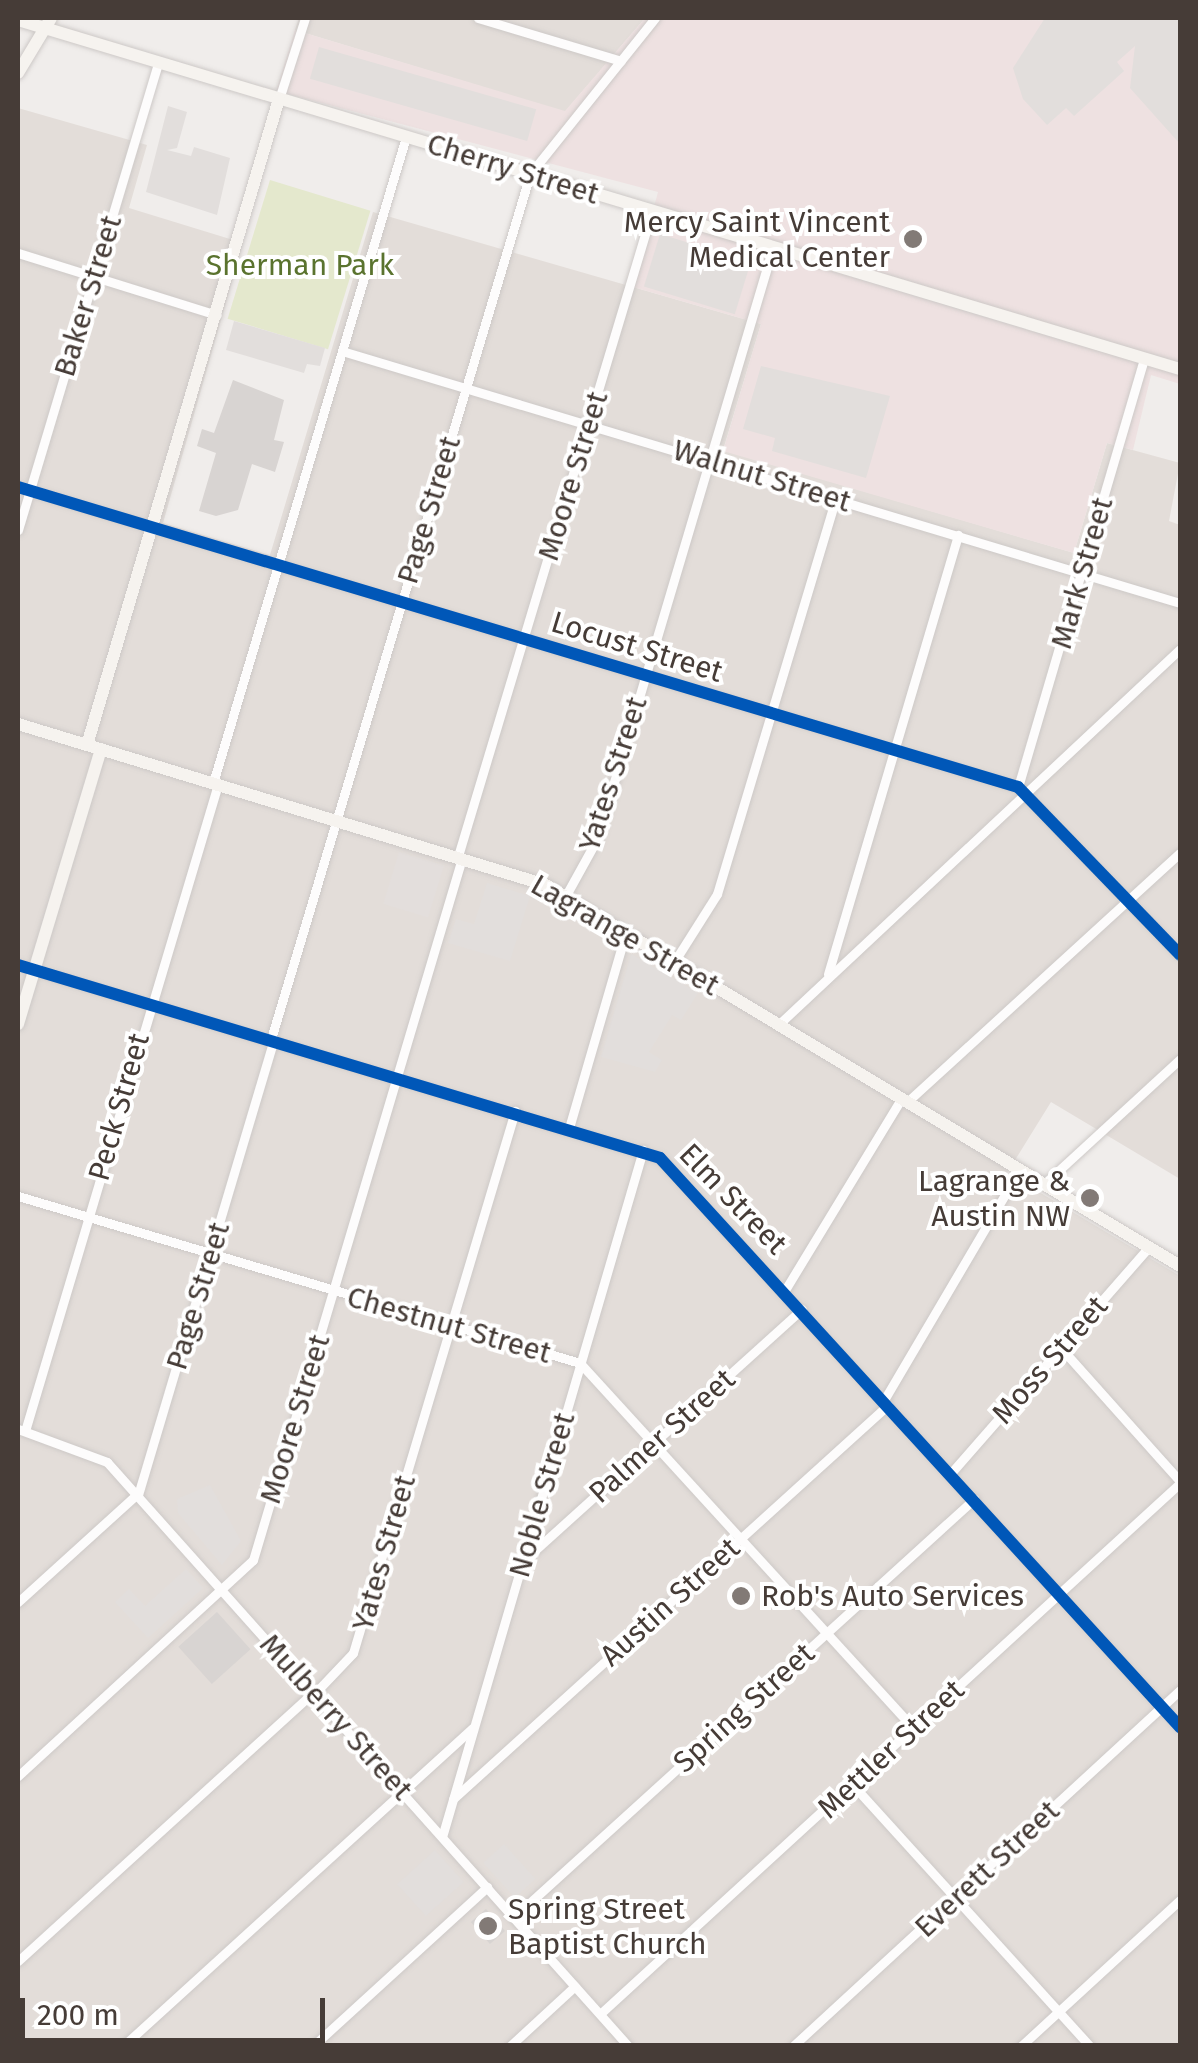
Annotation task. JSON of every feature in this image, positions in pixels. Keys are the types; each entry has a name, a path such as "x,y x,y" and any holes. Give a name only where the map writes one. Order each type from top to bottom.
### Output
{"main road":[{"name":"Cherry Street","path":"18,20 46,22 158,62 1180,370"},
{"path":"18,73 46,22"},
{"path":"86,744 154,529 279,98"},
{"name":"Lagrange Street","path":"18,724 460,857 566,897 1180,1265"},
{"path":"18,1024 101,749"}],"street":[{"path":"279,98 305,18"},
{"path":"478,18 620,61"},
{"name":"Page Street","path":"138,1494 530,174 655,18"},
{"name":"Baker Street","path":"18,530 158,62"},
{"name":"Peck Street","path":"21,1430 406,137"},
{"name":"Moore Street","path":"18,1776 253,1560 652,211"},
{"name":"Yates Street","path":"566,897 598,839 774,247"},
{"path":"18,253 216,315"},
{"name":"Walnut Street","path":"342,351 1180,603"},
{"name":"Mark Street","path":"1023,789 1144,359"},
{"name":"Locust Street","path":"18,488 1023,789 1180,955"},
{"path":"674,962 717,894 836,498"},
{"path":"827,976 958,535"},
{"path":"778,1025 1023,789 1180,649"},
{"path":"785,1290 904,1100 1180,853"},
{"path":"569,1128 626,932"},
{"name":"Elm Street","path":"18,965 643,1150 684,1178 1180,1726"},
{"path":"1044,1184 1180,1059"},
{"name":"Yates Street","path":"18,1961 354,1654 514,1111"},
{"name":"Noble Street","path":"442,1837 643,1150"},
{"name":"Austin Street","path":"452,1800 886,1402 1020,1169"},
{"name":"Chestnut Street","path":"18,1196 580,1364 914,1728"},
{"name":"Moss Street","path":"950,1473 1149,1247"},
{"name":"Palmer Street","path":"521,1563 802,1309"},
{"path":"1060,1348 1180,1482"},
{"name":"Mulberry Street","path":"21,1430 99,1456 138,1494 628,2046"},
{"name":"Mettler Street","path":"600,2014 1180,1482"},
{"path":"18,1602 138,1494"},
{"name":"Spring Street","path":"514,1918 974,1499"},
{"name":"Everett Street","path":"793,2046 1180,1690"},
{"path":"122,2046 474,1725"},
{"path":"853,1785 1090,2046"},
{"path":"313,2046 486,1887"},
{"path":"1021,2046 1180,1900"},
{"path":"510,2046 575,1986"}],"shaded area":[{"path":"299,18 645,18 565,112 295,30"},
{"name":"Mercy Saint Vincent Medical Center","path":"645,18 1180,21 1180,384 1151,375 1133,450 1107,443 1074,553 723,451 761,324 633,287 658,192 276,91 295,30 565,111"},
{"path":"1045,18 1180,18 1180,144 1130,88 1135,46 1117,62 1124,71 1074,116 1066,108 1047,125 1023,99 1013,68"},
{"path":"319,47 536,109 527,141 310,79"},
{"path":"168,106 187,112 177,148 167,150 191,156 194,147 230,158 217,215 146,192"},
{"path":"18,108 147,145 129,208 243,243 163,523 270,555 373,212 761,324 723,450 1074,553 1107,443 1180,463 1169,521 1180,525 1180,1179 1051,1102 1007,1173 1180,1276 1180,2045 18,2045"},
{"path":"660,234 751,262 735,314 644,287"},
{"path":"234,321 325,348 320,366 307,364 304,373 226,350"},
{"path":"761,366 890,396 866,478 772,451 775,438 743,429"},
{"path":"399,852 444,866 428,917 383,904"},
{"path":"487,883 530,896 510,961 448,943 456,919 474,924"},
{"path":"631,954 698,993 681,1020 672,1015 649,1052 662,1060 655,1072 601,1057"},
{"path":"210,1485 241,1541 222,1565 178,1513 177,1499"},
{"path":"186,1569 203,1588 148,1638 115,1602 129,1589 145,1606"},
{"path":"504,1844 535,1879 515,1898 483,1863"},
{"path":"435,1850 464,1882 426,1916 397,1884"}],"green space":[{"name":"Sherman Park","path":"270,180 370,211 328,349 228,319"}],"building":[{"path":"233,380 284,400 274,440 284,442 275,472 252,464 238,510 216,516 199,511 216,453 197,446 202,429 214,433"},
{"path":"217,1612 250,1649 212,1684 178,1647"},
{"name":"Spring Street Baptist Church","path":"486,1909 505,1931 490,1944 471,1922"}],"cycle path":[{"path":"18,487 1018,787 1180,955"},
{"path":"18,965 660,1158 1180,1727"}],"place":[{"name":"Mercy Saint Vincent Medical Center","path":"913,239"},
{"name":"Lagrange & Austin NW","path":"1090,1198"},
{"name":"Rob's Auto Services","path":"741,1596"},
{"name":"Spring Street Baptist Church","path":"488,1926"}]}
